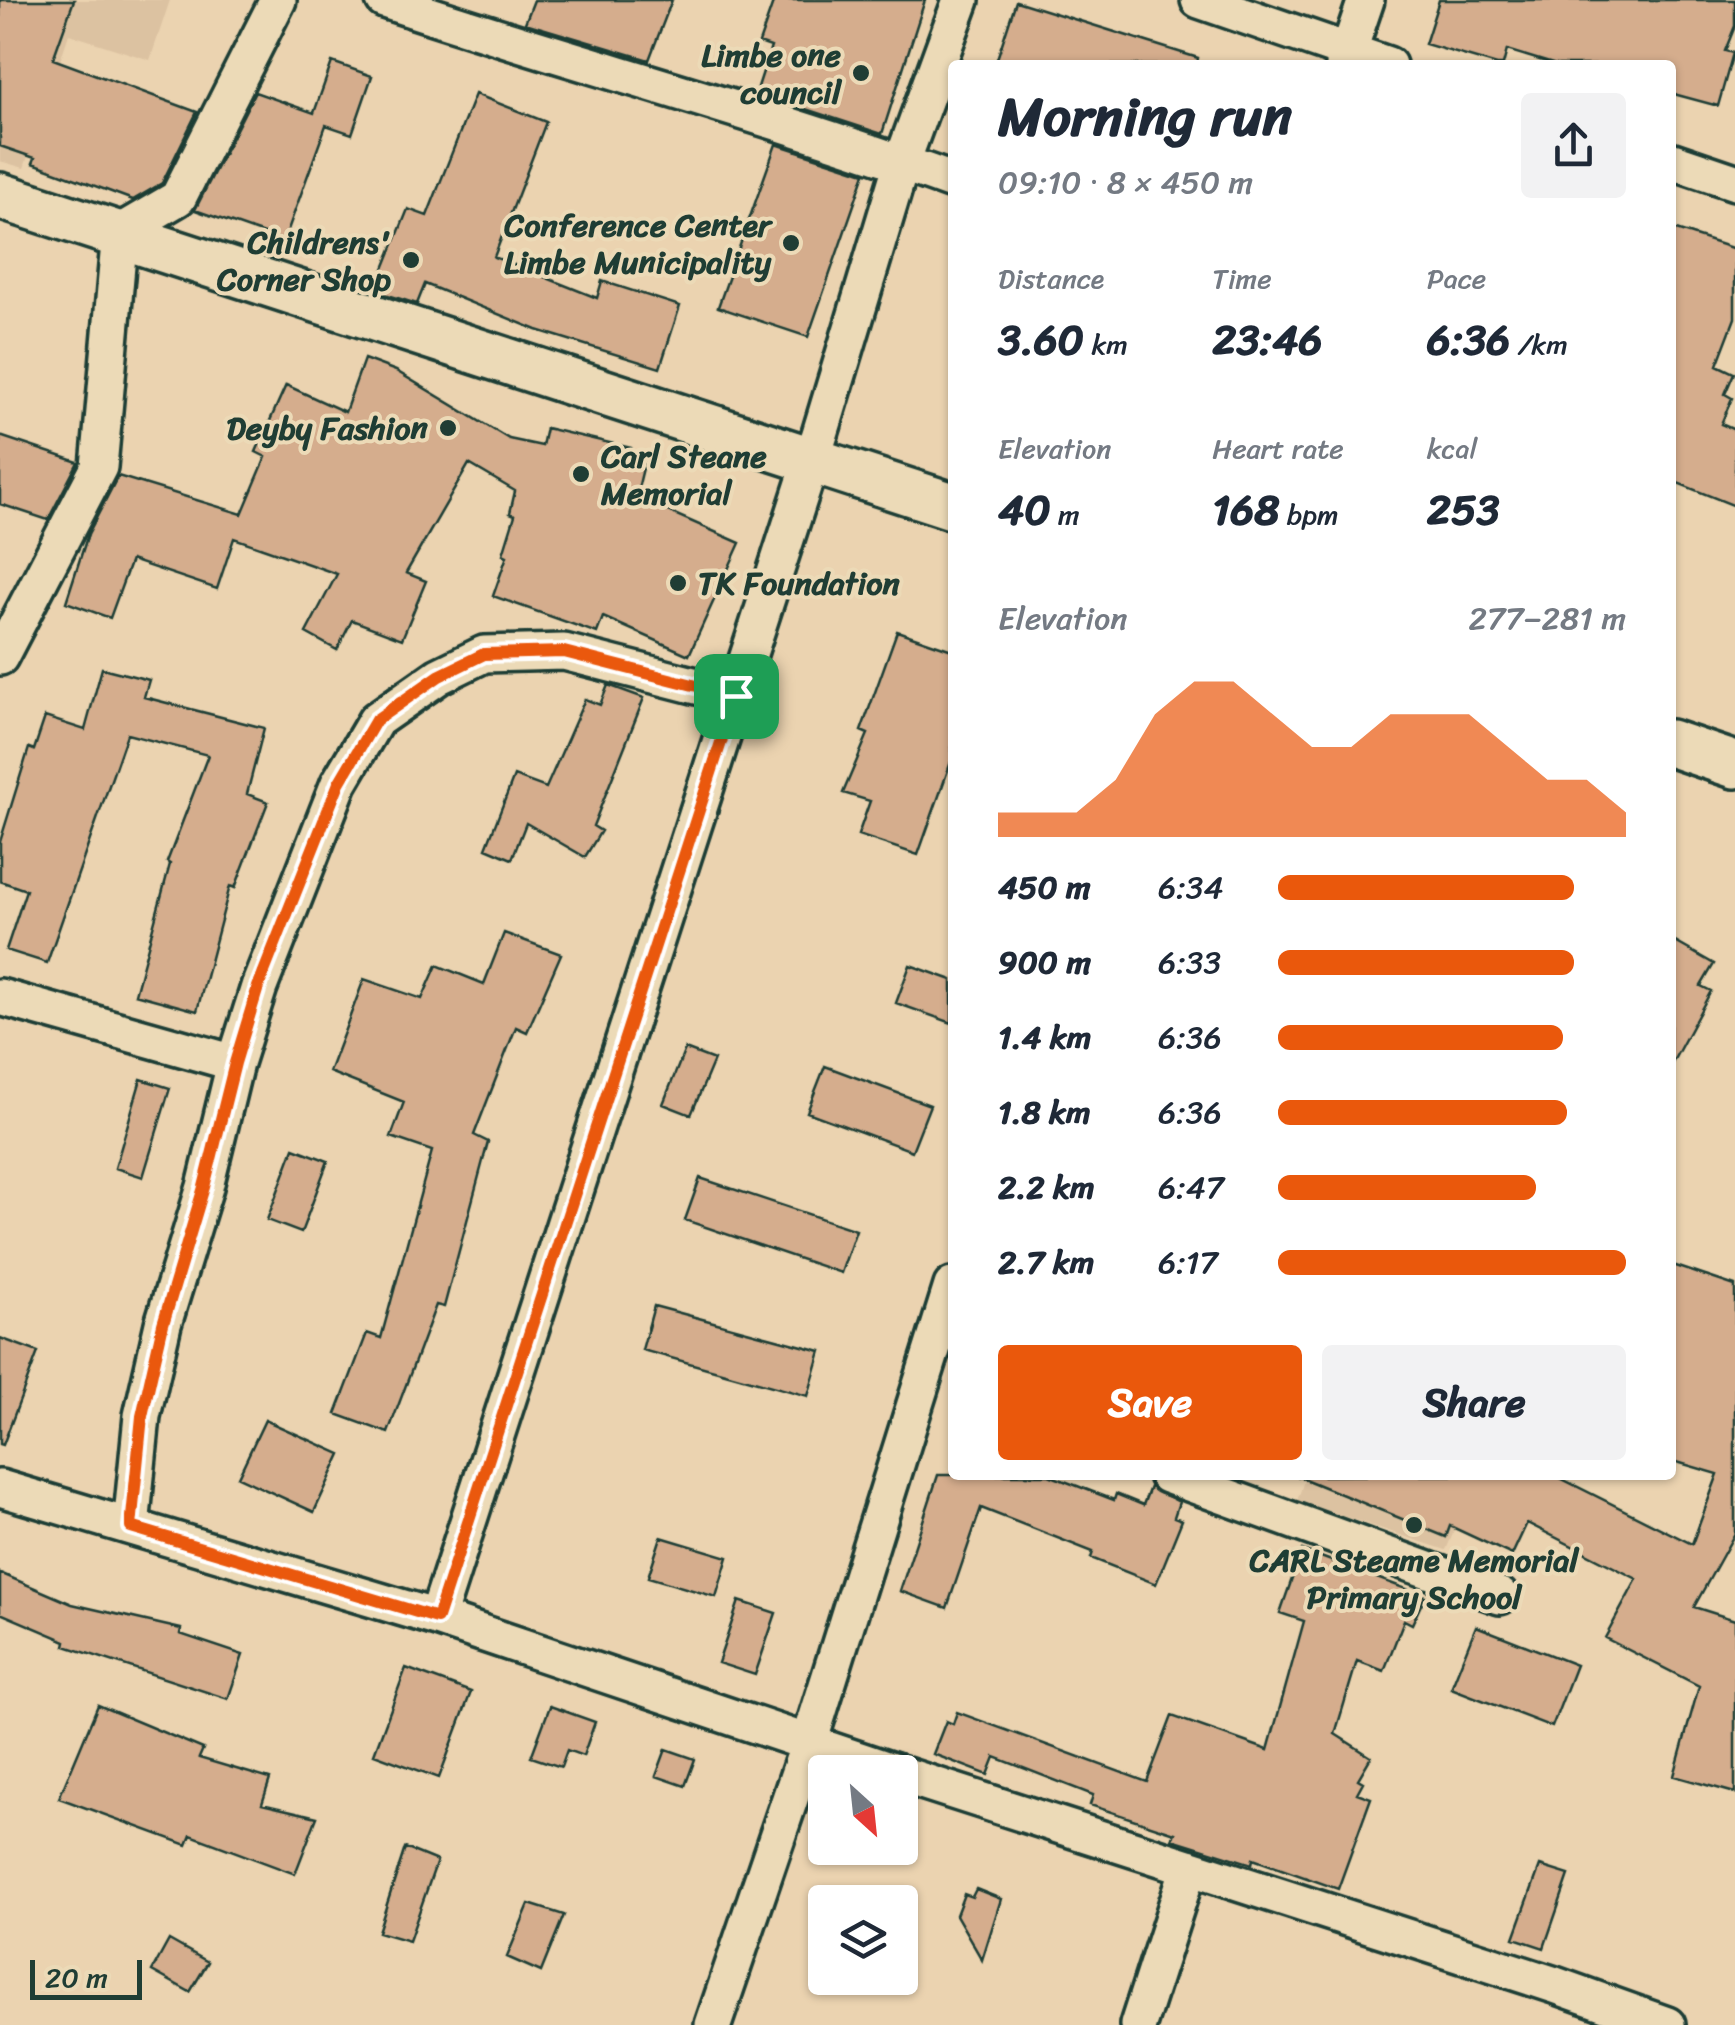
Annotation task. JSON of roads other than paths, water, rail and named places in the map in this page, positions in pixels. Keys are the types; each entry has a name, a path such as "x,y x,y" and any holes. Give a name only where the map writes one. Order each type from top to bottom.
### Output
{"street":[{"path":"120,232 178,198 278,0"},
{"path":"384,0 948,179"},
{"path":"437,1618 812,460 902,162 961,0"},
{"path":"1199,0 1346,58 1366,0"},
{"path":"1676,162 1735,182"},
{"path":"0,196 948,505"},
{"path":"0,658 99,468 120,232"},
{"path":"131,1527 142,1416 158,1342 258,987 339,783 376,720 439,676 484,654 564,652 736,696"},
{"path":"1676,745 1735,765"},
{"path":"0,998 235,1063"},
{"path":"713,2025 808,1746 937,1392 948,1314"},
{"path":"1181,1480 1500,1596"},
{"path":"0,1488 437,1618 838,1755"},
{"path":"918,1780 1555,1985 1667,2025"},
{"path":"1138,2025 1189,1867"}],"place":[{"name":"Limbe one council","path":"861,73"},
{"name":"Conference Center Limbe Municipality","path":"791,243"},
{"name":"Childrens' Corner Shop","path":"411,260"},
{"name":"Deyby Fashion","path":"448,428"},
{"name":"Carl Steane Memorial","path":"581,474"},
{"name":"TK Foundation","path":"678,583"},
{"name":"CARL Steame Memorial Primary School","path":"1414,1525"}]}
